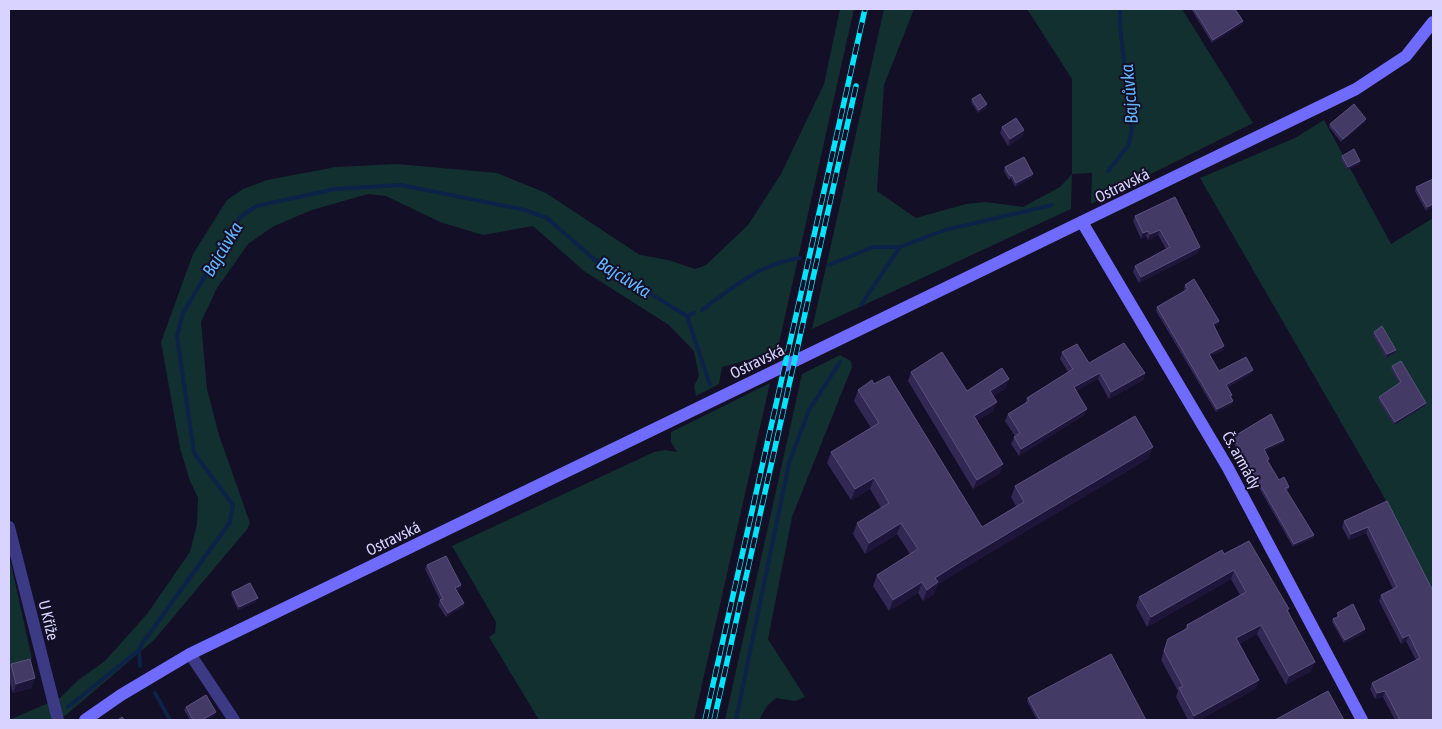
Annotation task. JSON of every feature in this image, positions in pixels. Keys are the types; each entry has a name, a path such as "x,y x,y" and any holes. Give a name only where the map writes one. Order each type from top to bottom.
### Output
{"main road":[{"name":"Ostravská","path":"85,720 121,695 190,654 1375,79 1406,56 1433,22"},
{"name":"Čs. armády","path":"1082,222 1228,468 1362,720"}],"street":[{"name":"U Kříže","path":"9,527 58,720"},
{"path":"190,654 234,720"}],"green space":[{"path":"840,9 854,9 777,352 722,367 719,384 696,396 694,386 699,376 694,351 669,325 584,271 533,226 483,235 440,222 386,196 368,194 312,210 274,226 248,244 217,288 201,322 207,389 219,435 250,523 248,528 154,640 66,715 57,720 9,720 60,698 77,681 105,661 147,614 190,552 197,524 198,498 190,481 180,448 161,342 193,254 227,200 243,189 267,180 336,167 397,164 497,173 546,193 640,255 668,260 695,269 706,265 748,225 781,174 824,84"},
{"path":"884,9 914,9 884,85 877,191 916,218 966,204 985,202 1023,207 1060,187 1072,174 1071,209 812,329"},
{"path":"1027,9 1182,9 1253,123 1091,204 1092,173 1072,174 1072,79"},
{"path":"1324,120 1391,244 1433,218 1433,593 1383,495 1200,178 1295,138"},
{"path":"840,355 851,361 852,367 792,517 768,639 805,697 795,701 776,698 767,706 759,720 725,720 802,374"},
{"path":"770,383 694,720 539,720 489,637 495,633 496,622 452,546 654,452 665,450 677,452 671,442 671,432"},
{"path":"9,555 32,659 9,666"}],"building":[{"path":"1194,9 1235,9 1243,21 1213,40"},
{"path":"980,94 987,104 979,110 972,99"},
{"path":"1354,104 1366,119 1343,139 1330,124"},
{"path":"1016,118 1024,130 1010,139 1002,127"},
{"path":"1354,149 1360,161 1348,167 1342,156"},
{"path":"1024,157 1033,174 1016,183 1005,167"},
{"path":"1433,179 1433,204 1427,207 1416,187"},
{"path":"1175,197 1200,247 1141,277 1135,266 1170,247 1160,230 1150,234 1148,231 1143,233 1135,216"},
{"path":"1194,279 1219,321 1213,324 1224,346 1209,354 1219,371 1246,357 1253,370 1226,385 1233,401 1217,409 1157,307 1188,289 1185,285"},
{"path":"1382,326 1396,350 1387,354 1374,332"},
{"path":"1124,343 1145,373 1111,392 1100,373 1074,387 1087,409 1021,449 1014,437 1020,433 1008,414 1029,401 1027,398 1073,369 1062,352 1077,344 1089,363"},
{"path":"942,352 967,391 1002,368 1009,379 990,391 997,402 974,416 1003,464 977,480 911,372"},
{"path":"1401,361 1426,403 1395,422 1379,397 1401,382 1392,366"},
{"path":"889,376 982,527 1024,502 1015,486 1135,416 1153,447 963,560 935,578 938,582 927,590 922,582 893,600 877,575 918,549 901,523 869,543 857,523 889,503 874,478 855,489 831,452 879,423 858,390 872,380 874,384"},
{"path":"1271,414 1284,440 1264,449 1269,459 1267,460 1279,480 1284,477 1289,487 1285,488 1314,535 1294,544 1233,437"},
{"path":"1387,501 1433,591 1433,720 1400,720 1385,691 1377,693 1372,683 1420,658 1409,635 1403,638 1381,595 1397,587 1368,527 1351,534 1344,521"},
{"path":"1249,541 1289,609 1287,610 1315,662 1289,676 1261,625 1236,638 1259,680 1194,716 1179,688 1183,686 1164,651 1168,639 1188,628 1187,625 1246,592 1234,570 1151,617 1139,597 1222,550 1224,554"},
{"path":"446,556 461,585 455,588 464,603 448,613 440,600 443,599 427,565"},
{"path":"250,583 258,598 239,607 232,592"},
{"path":"1353,604 1365,629 1345,640 1333,619 1339,616 1337,613"},
{"path":"1111,654 1146,720 1040,720 1028,698"},
{"path":"30,659 35,678 16,684 11,664"},
{"path":"1328,691 1344,720 1275,720"},
{"path":"206,695 216,712 202,720 193,720 186,707"}],"waterway":[{"name":"Bajcůvka","path":"1108,171 1128,146 1132,131 1120,26 1120,9"},
{"name":"Bajcůvka","path":"140,666 139,650 142,644 230,522 233,505 194,453 177,336 183,313 241,216 257,206 335,189 401,185 525,210 547,218 594,259 687,316 694,313"},
{"name":"Bajcůvka","path":"829,265 873,247 900,247 945,230 1052,205"},
{"path":"861,305 900,247"},
{"name":"Bajcůvka","path":"702,310 748,277 773,265 800,258"},
{"path":"687,316 710,385"},
{"path":"736,720 789,463 809,410 840,362"},
{"path":"68,707 139,650"},
{"name":"Bajcůvka","path":"155,693 170,720"}],"railway":[{"path":"705,720 865,9"},
{"path":"714,720 856,86"}]}
